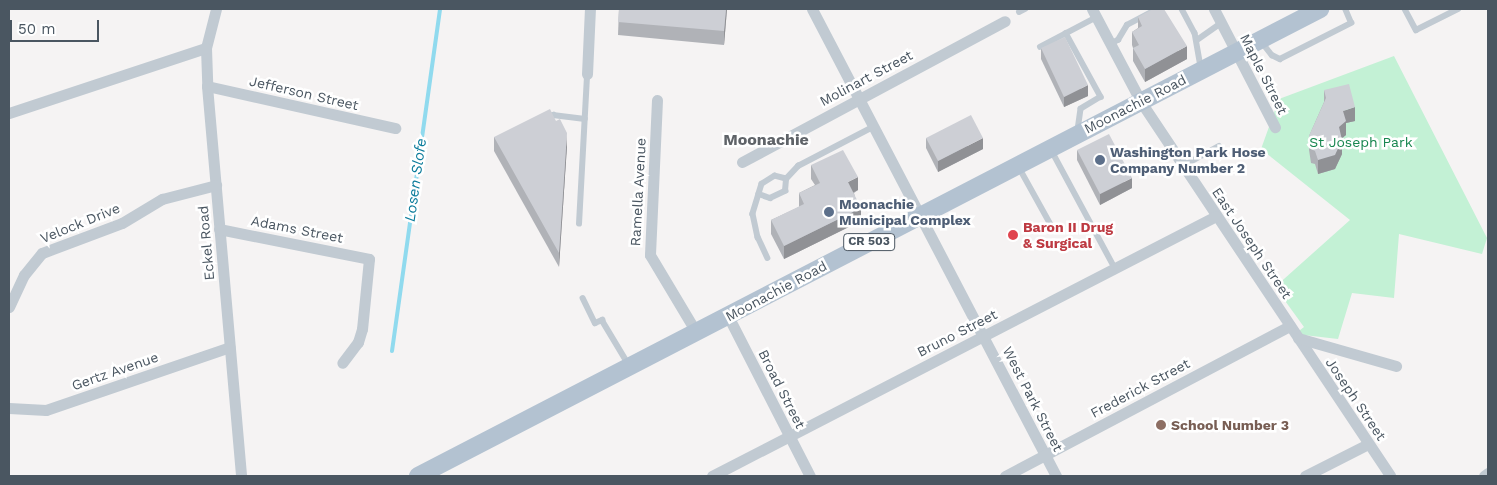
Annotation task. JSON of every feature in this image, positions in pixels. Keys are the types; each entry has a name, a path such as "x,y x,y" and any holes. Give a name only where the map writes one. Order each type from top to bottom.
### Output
{"main road":[{"name":"Moonachie Road","path":"418,476 1320,9"}],"street":[{"name":"Eckel Road","path":"216,9 206,48 207,86 241,476"},
{"path":"587,74 590,9"},
{"name":"West Park Street","path":"812,9 1056,476"},
{"name":"Maple Street","path":"1214,9 1275,127"},
{"name":"East Joseph Street","path":"1094,13 1140,102 1298,338"},
{"name":"Molinart Street","path":"742,162 1005,20"},
{"path":"9,113 206,48"},
{"name":"Jefferson Street","path":"207,86 395,128"},
{"name":"Ramella Avenue","path":"657,100 650,255 696,332"},
{"name":"Velock Drive","path":"9,307 24,275 42,253 122,223 162,199 216,185"},
{"name":"Bruno Street","path":"712,476 1216,216"},
{"name":"Adams Street","path":"220,228 369,259 362,329 358,342 342,363"},
{"name":"Broad Street","path":"728,316 810,476"},
{"name":"Frederick Street","path":"1005,476 1290,326"},
{"path":"1298,338 1396,366"},
{"name":"Joseph Street","path":"1298,338 1390,476"},
{"name":"Gertz Avenue","path":"9,408 46,410 230,347"},
{"path":"1304,476 1368,444"},
{"path":"1484,476 1488,473"}],"lane":[{"path":"1110,44 1118,40 1132,22 1156,9"},
{"path":"1182,9 1197,40 1202,70"},
{"path":"1260,39 1272,55 1280,59 1352,23 1345,9"},
{"path":"1404,9 1416,30 1458,9"},
{"path":"1040,47 1066,33 1094,13"},
{"path":"1197,40 1221,23"},
{"path":"1066,33 1101,98 1081,109 1078,134"},
{"path":"579,224 587,74"},
{"path":"540,122 552,115 585,119"},
{"path":"759,194 770,198 784,191 786,179 798,166 873,127"},
{"path":"1183,166 1219,146"},
{"path":"1051,148 1115,268"},
{"path":"1018,165 1050,223"},
{"path":"768,258 758,237 753,214 762,184 775,176 786,179"},
{"path":"583,298 595,323 602,320 630,367"}],"green space":[{"name":"St Joseph Park","path":"1394,56 1487,238 1482,254 1399,234 1394,298 1352,293 1338,339 1295,334 1304,327 1275,287 1350,220 1261,149 1279,99"}],"building":[{"path":"619,9 726,9 724,31 618,22"},
{"path":"1153,9 1164,9 1187,46 1145,69 1133,48 1139,45 1132,32 1142,26 1138,17"},
{"path":"1065,37 1088,85 1064,97 1041,48"},
{"path":"1349,84 1355,107 1343,111 1346,121 1339,127 1342,140 1335,155 1318,160 1315,151 1311,149 1309,136 1326,98 1324,90"},
{"path":"550,109 556,121 560,119 567,133 559,253 494,137"},
{"path":"971,115 983,138 938,161 926,138"},
{"path":"1109,134 1132,178 1100,194 1077,150"},
{"name":"Moonachie Municipal Complex","path":"843,150 858,177 848,182 861,208 784,246 771,220 804,204 799,193 820,183 811,165"}],"waterway":[{"name":"Losen Slofe","path":"392,351 440,9"}],"place":[{"name":"Washington Park Hose Company Number 2","path":"1100,160"},
{"name":"Moonachie Municipal Complex","path":"829,212"},
{"name":"Baron II Drug & Surgical","path":"1013,235"},
{"name":"School Number 3","path":"1161,425"}],"district":[{"name":"Moonachie","path":"766,140"}]}
